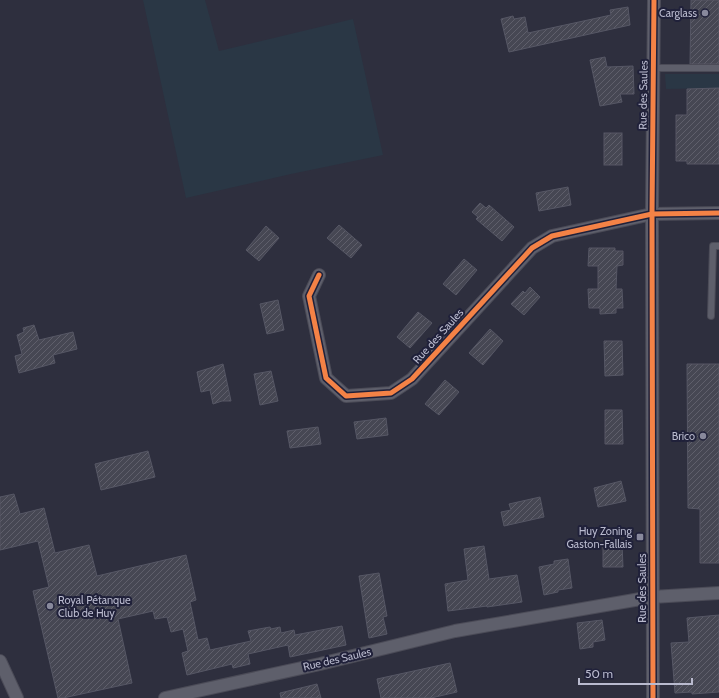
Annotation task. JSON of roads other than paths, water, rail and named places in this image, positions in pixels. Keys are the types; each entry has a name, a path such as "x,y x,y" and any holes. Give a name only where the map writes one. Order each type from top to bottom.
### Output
{"street":[{"name":"Rue des Saules","path":"653,698 652,214 654,0"},
{"name":"Rue des Saules","path":"319,275 308,296 326,378 346,396 391,393 412,379 532,248 552,236 652,214"},
{"path":"652,214 719,214"},
{"path":"652,598 719,593"},
{"name":"Rue des Saules","path":"165,698 320,664 455,631 652,598"},
{"path":"0,661 17,698"}],"lane":[{"path":"653,68 719,68"},
{"path":"711,316 713,246 719,246"}],"place":[{"name":"Carglass","path":"705,13"},
{"name":"Brico","path":"703,436"},
{"name":"Huy Zoning Gaston-Fallais","path":"640,537"},
{"name":"Royal Pétanque Club de Huy","path":"50,606"}]}
